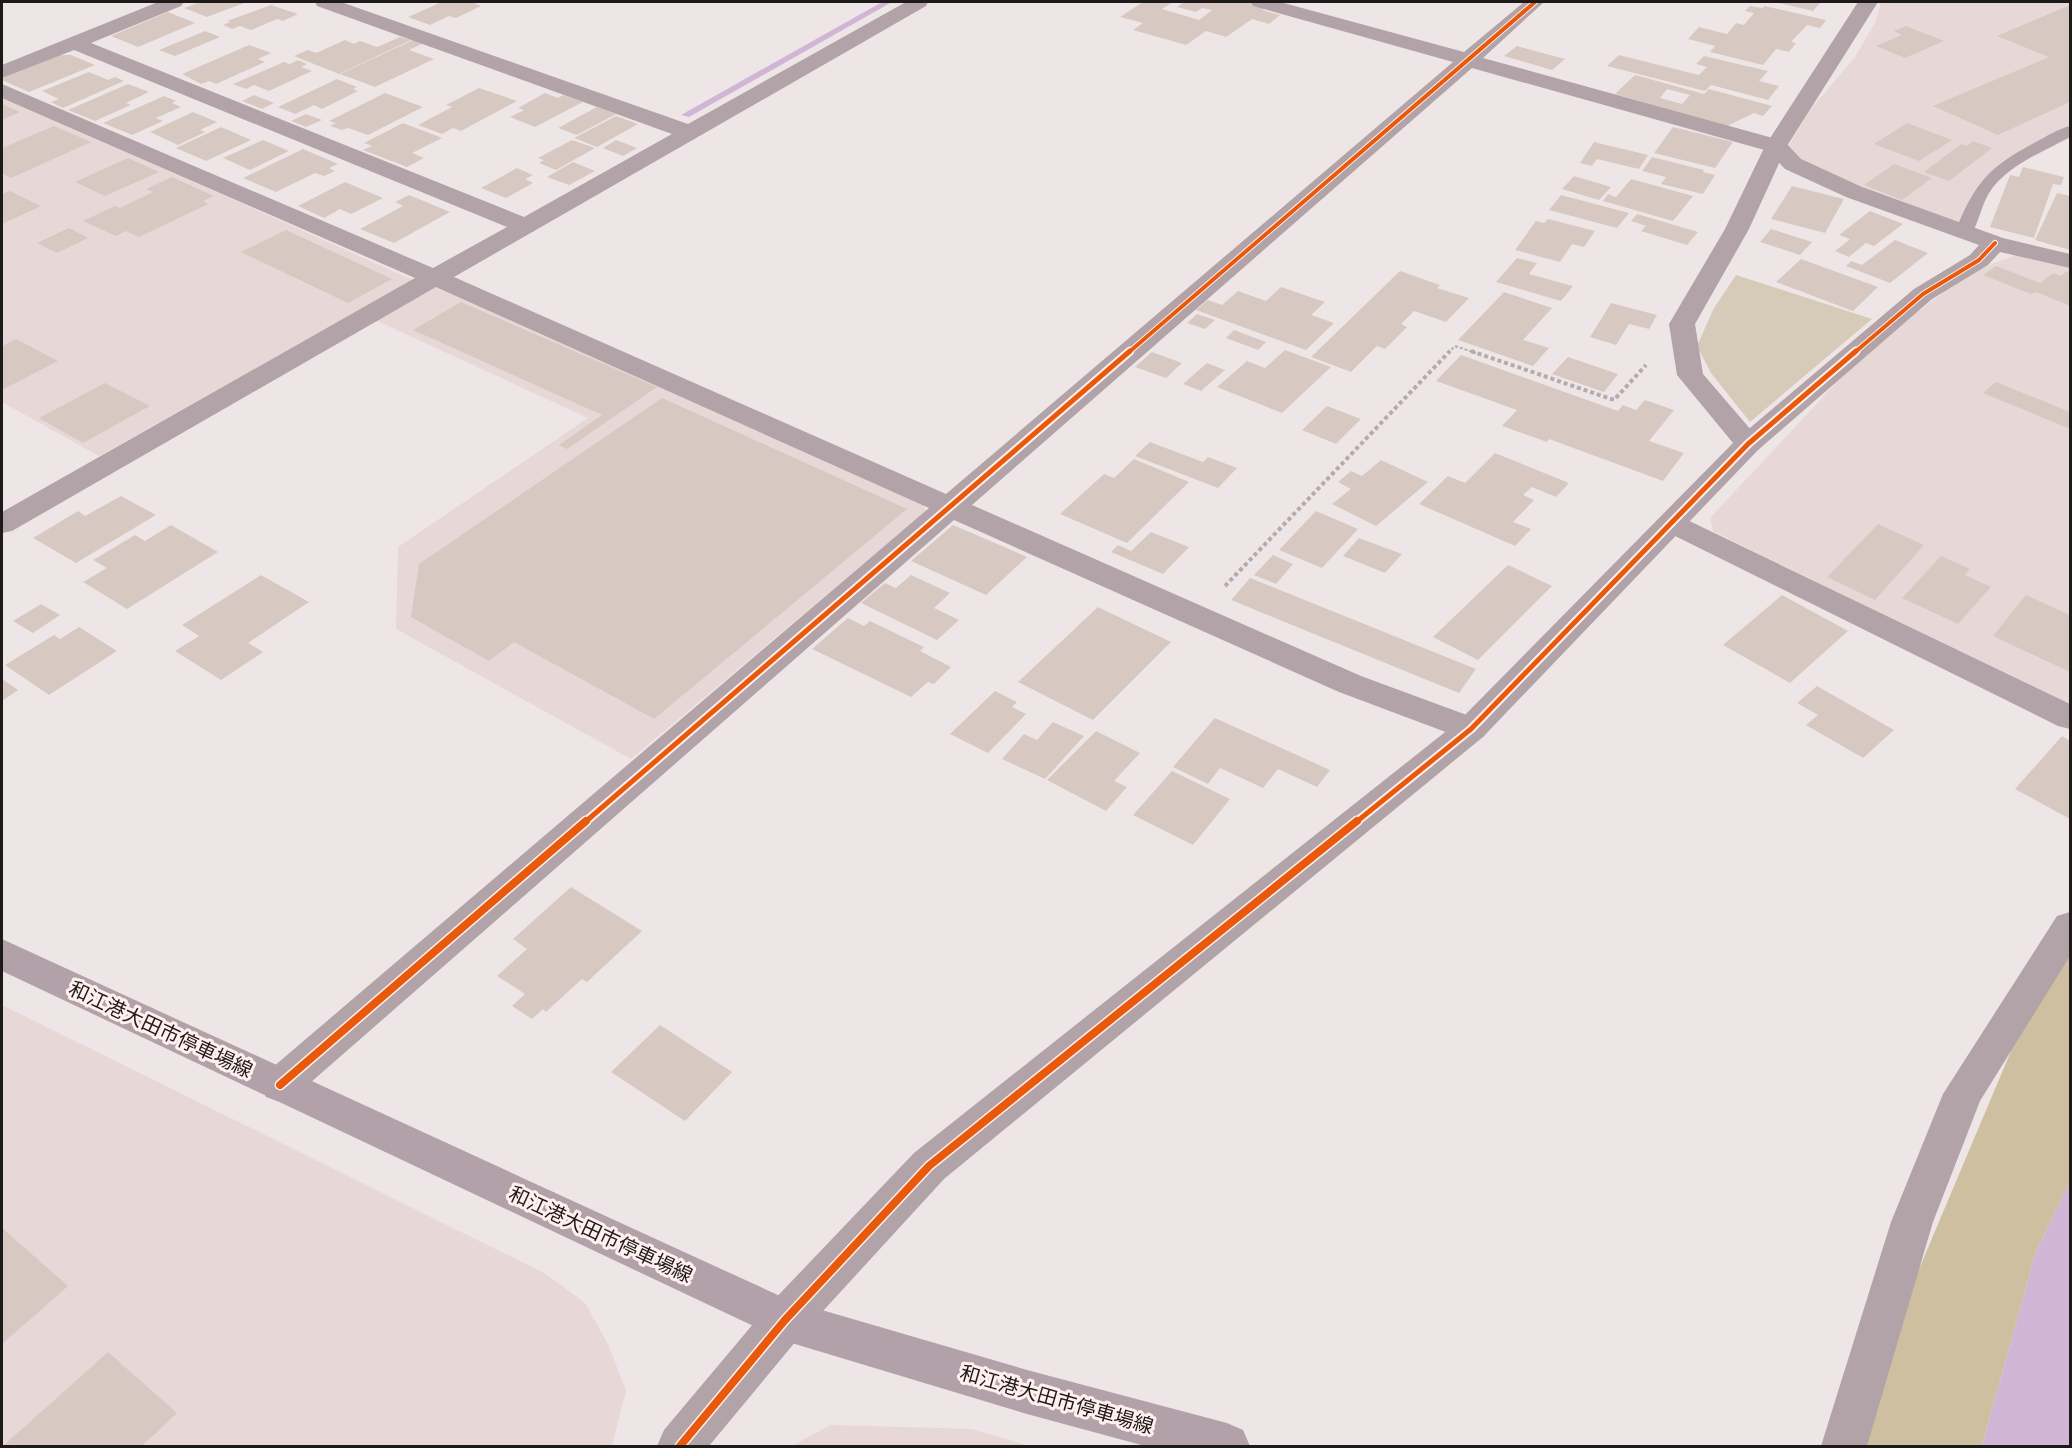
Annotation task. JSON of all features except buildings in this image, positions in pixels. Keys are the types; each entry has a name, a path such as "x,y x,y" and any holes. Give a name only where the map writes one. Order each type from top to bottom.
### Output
{"main road":[{"name":"和江港大田市停車場線","path":"2,954 785,1320 1027,1392 1227,1446"}],"street":[{"path":"2,72 174,2"},
{"path":"324,2 688,132"},
{"path":"2,524 919,2"},
{"path":"1260,2 1776,146 1793,164 1854,192 1995,243 2070,261"},
{"path":"280,1085 1535,2"},
{"path":"1748,444 1690,375 1682,324 1737,229 1776,146 1869,2"},
{"path":"74,43 524,225"},
{"path":"2,90 433,277 1350,684 1471,729"},
{"path":"680,1446 785,1320 929,1166 1471,729 1748,444 1923,294 1979,260 1995,243"},
{"path":"1671,523 2070,718"},
{"path":"1844,1446 1912,1222 1963,1094 2070,926"}],"lane":[{"path":"1964,232 1986,185 2000,172 2070,131"}],"path":[{"path":"1197,616 1455,346 1614,400 1682,324"}],"shaded area":[{"path":"1881,2 2070,2 2070,138 2008,170 1995,180 1971,229 1867,191 1802,160 1788,147 1810,110 1855,57 1876,21"},
{"path":"2,96 413,280 99,456 2,402"},
{"path":"2016,255 2070,267 2070,707 1713,531 1710,518 1868,349 1969,273"},
{"path":"1736,275 1872,319 1750,422 1711,373 1697,346 1714,308"},
{"path":"438,286 922,500 926,511 631,759 396,629 398,547 588,418 375,320"},
{"path":"2070,952 2070,1182 2036,1252 1982,1446 1864,1446 1914,1281 2011,1051"},
{"path":"2,1005 546,1274 585,1303 608,1344 626,1391 612,1446 2,1446"},
{"path":"2070,1182 2070,1446 1982,1446 2036,1252"},
{"path":"830,1425 972,1429 1029,1446 792,1446"}],"waterway":[{"path":"686,115 888,2"}],"cycle path":[{"path":"280,1085 1535,2"},
{"path":"680,1446 785,1320 929,1166 1471,729 1748,444 1923,294 1979,260 1995,243"}]}
